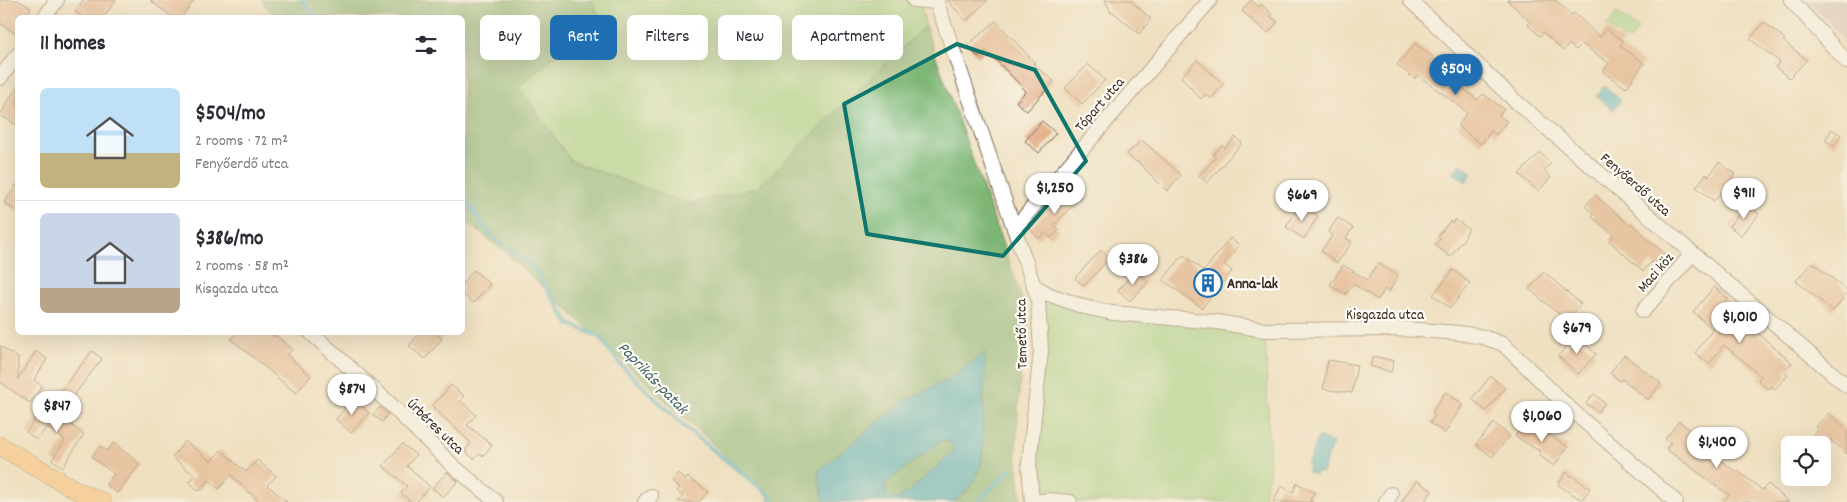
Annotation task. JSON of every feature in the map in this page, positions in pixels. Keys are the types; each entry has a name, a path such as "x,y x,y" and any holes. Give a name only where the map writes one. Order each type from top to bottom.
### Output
{"main road":[{"path":"0,446 76,490 102,502"}],"street":[{"path":"46,15 57,0"},
{"name":"Temető utca","path":"914,0 937,1 1036,287 1039,306 1041,352 1029,464 1032,502"},
{"name":"Tópart utca","path":"1014,228 1210,0"},
{"name":"Fenyőerdő utca","path":"1410,0 1513,99 1847,386"},
{"path":"1791,0 1847,62"},
{"path":"0,78 11,61"},
{"name":"Maci köz","path":"1643,311 1692,254"},
{"name":"Kisgazda utca","path":"1036,287 1048,294 1075,304 1103,311 1217,322 1265,330 1405,329 1483,336 1503,344 1567,406 1676,502"},
{"name":"Úrbéres utca","path":"313,335 389,403 451,464 496,502"},
{"path":"1032,502 1048,500 1070,502"}],"highlighted area":[{"path":"957,44 1035,70 1086,161 1003,256 867,234 844,104"}],"shaded area":[{"path":"1809,0 1847,0 1847,45"}],"green space":[{"path":"262,0 592,0 598,15 550,15 550,60 519,87 571,161 688,204 757,188 890,60 903,60 903,47 925,26 1024,304 1016,451 1021,499 1017,502 954,502 970,488 985,353 951,378 913,397 906,398 821,468 818,473 824,502 768,502 769,496 505,252 465,221 465,15 273,15"},
{"path":"592,0 920,0 925,26 903,47 903,15 792,15 792,60 890,60 757,188 688,204 571,161 519,87 550,60 617,60 617,15 598,15"},
{"path":"1617,13 1638,29 1628,42 1607,26"},
{"path":"1038,298 1084,307 1265,330 1270,468 1263,502 1032,502"},
{"path":"942,440 953,444 954,450 951,454 905,495 896,498 889,497 886,492 887,482"}],"water":[{"path":"1604,86 1621,100 1613,110 1596,96"},
{"path":"1460,164 1473,173 1466,182 1453,173"},
{"path":"985,353 982,461 977,474 964,493 954,502 824,502 818,473 821,468 906,398 913,397 951,378","holes":["942,440 953,444 954,450 951,454 905,495 896,498 887,495 887,482"]},
{"path":"1318,437 1333,443 1322,473 1317,471 1315,475 1307,472 1309,467 1307,465"}],"building":[{"path":"0,0 18,0 31,8 27,15 15,15 15,33 0,23"},
{"path":"83,0 116,0 105,15 80,15 75,11"},
{"path":"150,0 194,0 183,15 169,15"},
{"path":"947,0 988,0 966,21"},
{"path":"1105,0 1130,0 1151,19 1139,34 1113,12 1111,13"},
{"path":"1251,0 1259,7 1261,4 1272,14 1270,16 1278,22 1268,33 1242,11"},
{"path":"1507,0 1555,0 1572,15 1574,13 1600,37 1606,29 1623,41 1620,46 1644,63 1626,88 1603,72 1609,63 1582,44 1576,50 1569,44 1563,51 1543,32 1540,36 1528,25 1530,22"},
{"path":"996,21 1035,63 1033,64 1054,81 1027,111 1016,102 1026,91 986,50 978,57 968,45"},
{"path":"1764,22 1785,39 1783,41 1807,60 1789,78 1775,67 1780,62 1750,39"},
{"path":"1415,43 1433,57 1429,62 1478,100 1483,94 1504,109 1499,116 1507,121 1496,135 1491,131 1481,144 1458,126 1467,113 1463,109 1418,75 1415,79 1397,65"},
{"path":"1197,60 1223,84 1211,99 1206,94 1201,99 1181,77"},
{"path":"1088,64 1105,80 1082,104 1065,88"},
{"path":"15,90 15,124 0,115"},
{"path":"1042,121 1056,133 1039,153 1025,141"},
{"path":"1832,129 1841,135 1834,146 1825,140"},
{"path":"1235,137 1242,143 1207,183 1199,176 1216,157 1213,155 1222,145 1225,148"},
{"path":"1142,140 1181,175 1167,191 1137,161 1127,154"},
{"path":"1540,153 1551,163 1544,171 1551,178 1538,191 1519,174"},
{"path":"1719,162 1735,174 1714,201 1696,187 1706,174 1709,176"},
{"path":"15,187 15,210 4,203"},
{"path":"1071,188 1081,197 1054,225 1059,230 1051,238 1045,233 1039,239 1030,229"},
{"path":"1595,195 1630,225 1631,223 1644,234 1642,235 1673,260 1663,272 1651,262 1643,271 1609,241 1614,235 1592,217 1594,214 1585,206"},
{"path":"1301,204 1318,216 1304,239 1286,227"},
{"path":"1747,204 1759,214 1741,235 1729,226"},
{"path":"1338,218 1353,228 1346,238 1352,242 1337,263 1321,251 1333,235 1328,232"},
{"path":"1455,219 1469,229 1450,257 1435,245 1441,238 1438,236 1450,221 1452,223"},
{"path":"1230,238 1239,245 1224,264 1232,271 1202,308 1163,280 1183,255 1204,271"},
{"path":"1101,250 1110,258 1084,286 1075,278"},
{"path":"1812,262 1847,290 1847,293 1833,311 1796,281"},
{"path":"1378,263 1398,276 1389,292 1385,289 1378,300 1353,284 1346,294 1330,285 1343,265 1367,280"},
{"path":"474,270 490,284 474,303 465,296 465,280"},
{"path":"1453,270 1470,283 1450,308 1433,295"},
{"path":"1135,271 1148,282 1130,301 1118,290"},
{"path":"1544,272 1581,304 1567,321 1529,289"},
{"path":"1714,287 1728,299 1715,314 1745,337 1752,328 1792,363 1784,372 1788,375 1775,389 1772,386 1768,389 1758,380 1761,376 1724,345 1709,364 1695,353 1713,329 1693,312"},
{"path":"234,335 272,335 274,337 275,335 292,349 287,355 311,376 296,393 231,339"},
{"path":"418,335 437,335 442,339 425,359 409,346"},
{"path":"1576,336 1596,354 1578,374 1558,356"},
{"path":"0,346 18,358 18,379 36,351 47,359 34,380 42,386 30,403 0,382"},
{"path":"92,351 102,359 71,399 61,391"},
{"path":"1624,355 1661,383 1648,400 1622,379 1620,381 1610,373"},
{"path":"1373,356 1394,361 1391,372 1370,366"},
{"path":"1328,360 1357,365 1352,393 1323,389"},
{"path":"1491,376 1505,388 1486,411 1472,399"},
{"path":"451,385 464,396 460,400 476,415 467,425 492,445 483,456 479,454 474,459 465,451 471,443 432,406"},
{"path":"1445,392 1463,404 1445,433 1430,423 1435,415 1432,413"},
{"path":"1594,394 1605,403 1598,412 1586,403"},
{"path":"354,399 369,413 351,433 336,419"},
{"path":"45,406 84,434 63,467 52,460 65,440 47,427 37,440 26,432"},
{"path":"380,407 388,414 382,422 373,415"},
{"path":"1829,413 1847,430 1847,454 1831,440 1831,436 1815,436 1818,430 1815,427"},
{"path":"1526,420 1568,447 1554,466 1539,455 1541,452 1515,436"},
{"path":"1679,421 1696,435 1693,438 1736,472 1737,470 1762,490 1768,484 1789,502 1723,502 1729,495 1666,449 1671,443 1665,439"},
{"path":"1494,423 1510,436 1492,457 1476,444"},
{"path":"185,441 211,461 221,450 246,472 257,460 276,476 267,485 287,502 260,502 231,475 219,489 209,480 199,491 189,482 195,476 172,457"},
{"path":"114,443 140,464 117,493 106,485 114,474 92,457 100,446 107,451"},
{"path":"402,444 416,455 407,466 430,487 416,502 411,502 401,493 407,486 383,466"},
{"path":"447,472 458,481 443,497 432,488"},
{"path":"1566,472 1590,488 1582,500 1558,485"},
{"path":"678,473 686,480 688,477 696,482 708,492 699,502 678,502 683,496 676,491 679,488 671,481"},
{"path":"1417,480 1432,491 1424,502 1401,502"},
{"path":"1297,483 1314,492 1310,500 1313,502 1273,502 1281,486 1293,492"}],"waterway":[{"name":"Paprikás-patak","path":"302,0 315,15"},
{"name":"Paprikás-patak","path":"465,203 469,205 491,236 527,261 540,277 569,324 599,336 621,365 687,429 772,497 771,502"},
{"path":"977,502 1011,469"}],"place":[{"name":"Anna-lak","path":"1208,283"}]}
